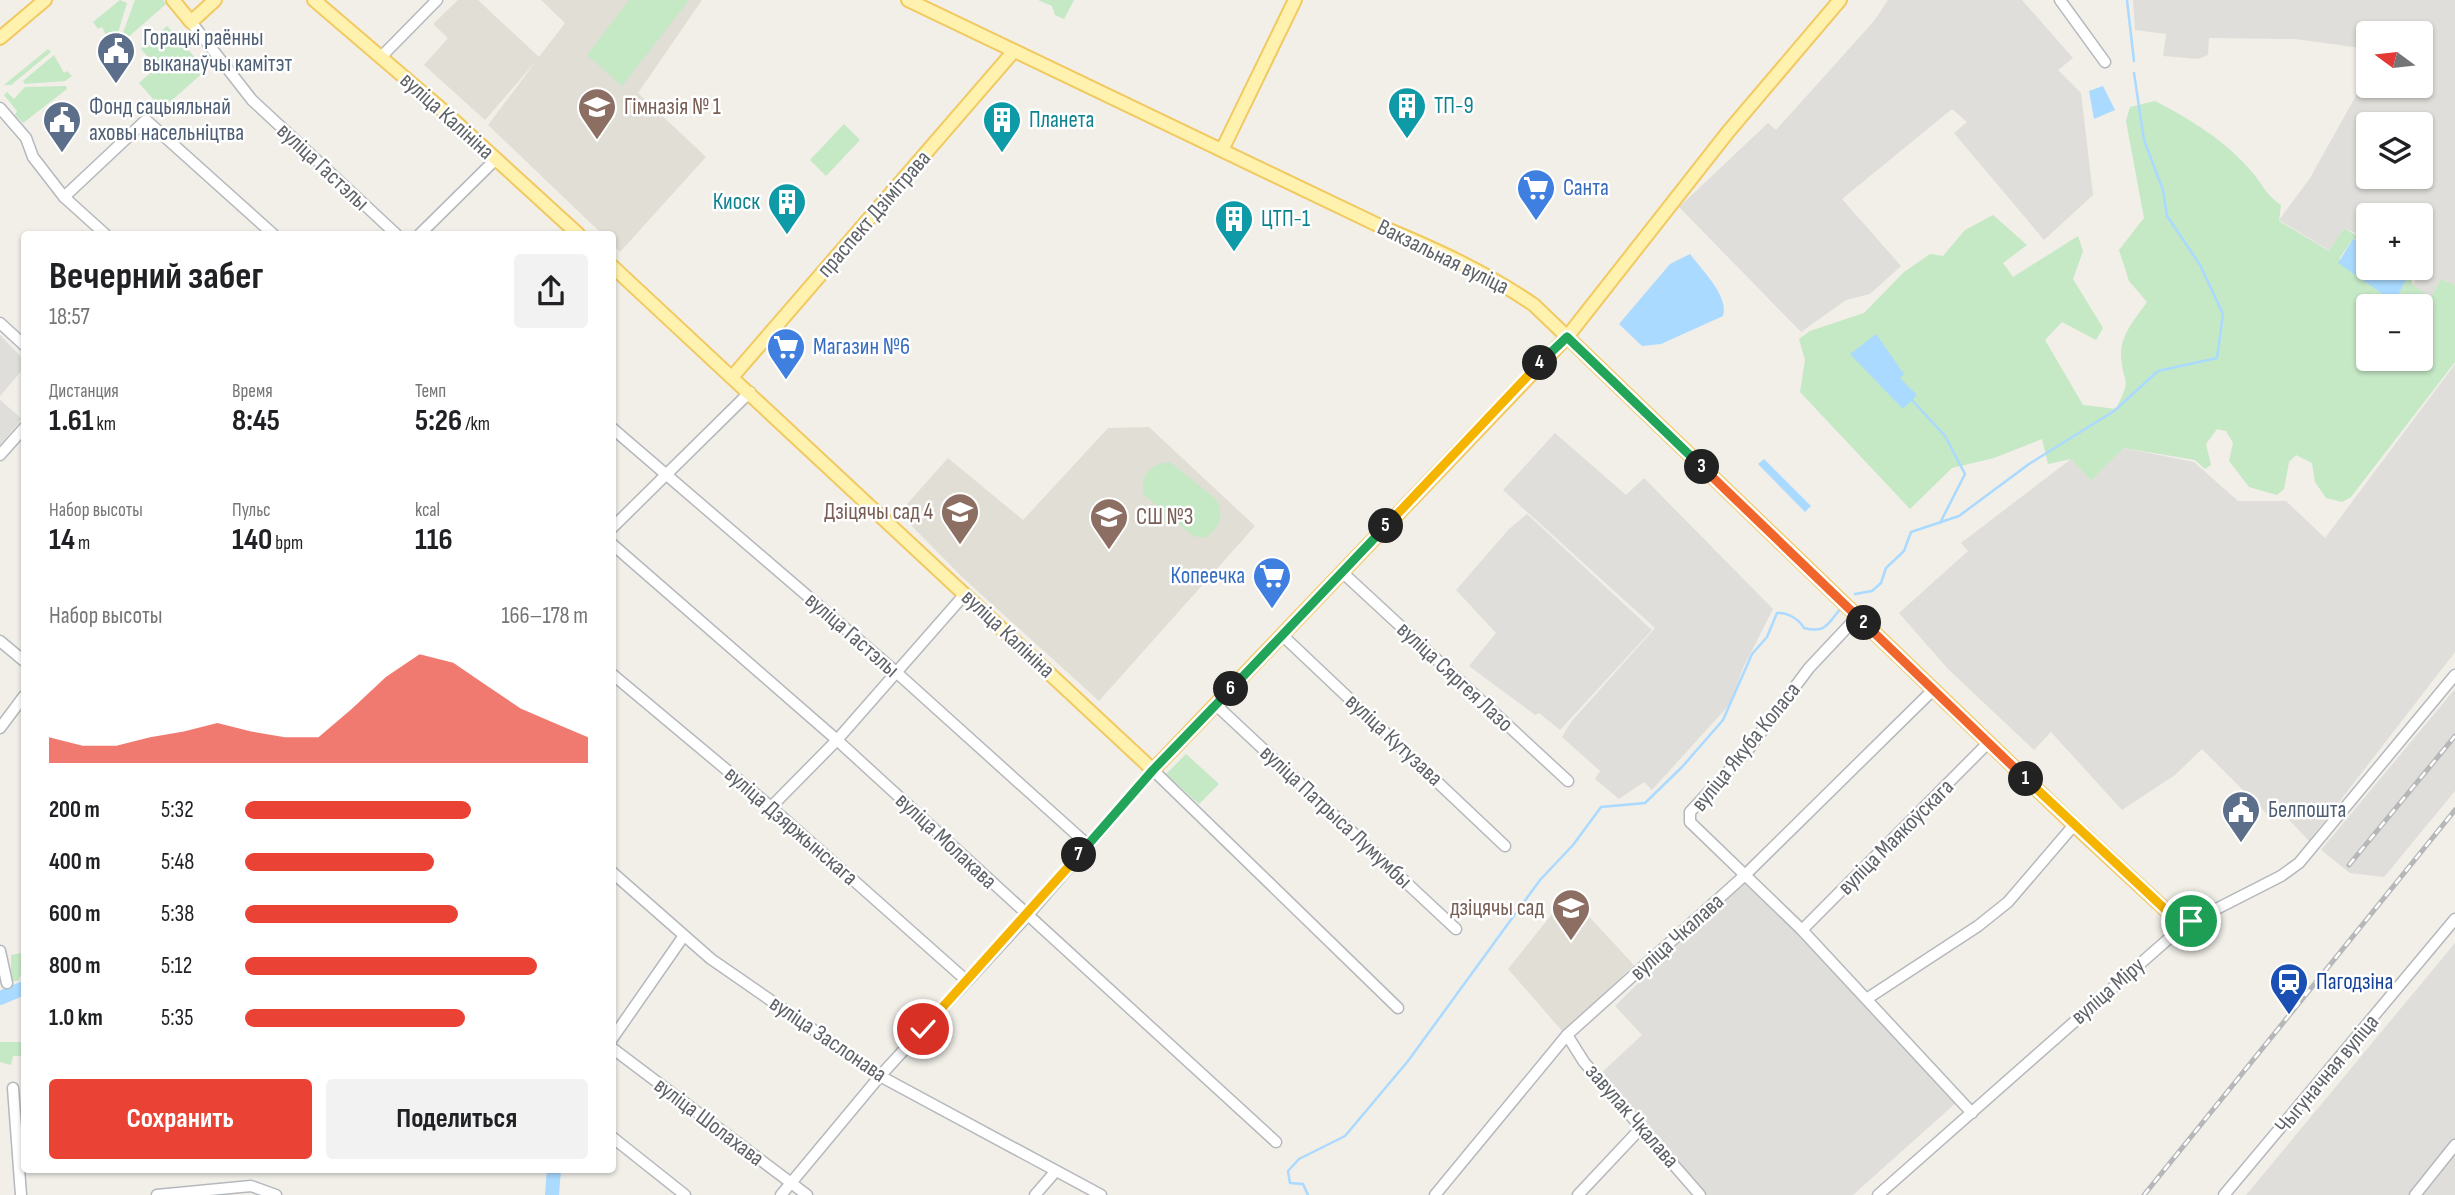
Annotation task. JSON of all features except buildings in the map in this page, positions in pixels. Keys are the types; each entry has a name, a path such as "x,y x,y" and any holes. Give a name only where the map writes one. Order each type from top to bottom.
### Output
{"main road":[{"path":"0,38 45,0"},
{"name":"вуліца Гастэлы","path":"173,0 191,22"},
{"path":"191,22 215,0"},
{"name":"вуліца Калініна","path":"314,0 575,231"},
{"name":"Вакзальная вуліца","path":"908,0 1479,270 1534,305 2074,825 2183,926"},
{"path":"1222,150 1296,0"},
{"path":"1153,770 1567,337 1728,132 1840,0"},
{"name":"праспект Дзімітрава","path":"733,376 1014,51"},
{"name":"вуліца Калініна","path":"616,270 1153,770"}],"street":[{"path":"381,57 437,0"},
{"path":"2060,0 2105,62"},
{"name":"вуліца Гастэлы","path":"191,22 252,100 393,231"},
{"path":"0,108 26,138 33,157 64,197 102,231"},
{"path":"64,197 146,120 270,231"},
{"path":"423,231 496,159"},
{"path":"0,323 21,342"},
{"path":"616,524 750,392"},
{"path":"0,455 21,431"},
{"name":"вуліца Гастэлы","path":"616,432 896,672 1088,845"},
{"name":"вуліца Молакава","path":"616,547 837,740 1276,1142"},
{"name":"вуліца Сяргея Лазо","path":"1343,573 1568,781"},
{"path":"771,807 837,740 965,594"},
{"name":"вуліца Якуба Коласа","path":"1857,617 1809,668 1747,751 1690,812 1690,822 1868,998 1972,1113"},
{"name":"вуліца Кутузава","path":"1282,635 1505,846"},
{"path":"0,641 21,658"},
{"name":"вуліца Міру","path":"1878,1195 2183,926 2281,876 2298,863 2455,675"},
{"name":"вуліца Дзяржынскага","path":"616,677 771,807 967,981"},
{"name":"вуліца Чкалава","path":"1435,1195 1567,1035 1745,875 1933,690"},
{"path":"0,728 21,700"},
{"name":"вуліца Патрыса Лумумбы","path":"1216,705 1456,929"},
{"name":"вуліца Маякоўскага","path":"1802,930 1989,742"},
{"path":"780,1195 880,1076 1027,916 1153,770"},
{"name":"вуліца Калініна","path":"1153,770 1398,1009"},
{"path":"1868,998 1978,926 2008,902 2074,825"},
{"name":"вуліца Заслонава","path":"616,876 711,959 880,1076 1101,1195"},
{"name":"Чыгуначная вуліца","path":"2224,1195 2455,919"},
{"path":"616,1032 683,937"},
{"path":"0,951 6,983"},
{"name":"завулак Чкалава","path":"1567,1035 1584,1062 1700,1195"},
{"name":"вуліца Шолахава","path":"616,1051 807,1195"},
{"path":"13,1088 21,1195"},
{"path":"1578,1195 1642,1128"},
{"path":"616,1140 685,1195"},
{"path":"2415,1195 2455,1145"},
{"path":"1035,1195 1055,1172"},
{"path":"157,1195 251,1186 273,1193"}],"shaded area":[{"name":"Гімназія № 1","path":"458,0 478,0 539,57 565,23 541,0 702,0 638,93 706,157 620,252 616,248 616,231 599,231 488,125 537,60 485,120 424,65 448,38 433,24"},
{"path":"1888,0 2022,0 2073,58 2058,70 2081,93 2093,195 2044,240 1954,133 1967,122 1952,109 1842,199 1901,266 1870,294 1846,300 1801,332 1679,207 1768,123 1776,130 1874,21"},
{"path":"2133,0 2455,0 2455,285 2441,279 2433,294 2426,294 2413,285 2416,280 2433,280 2433,203 2356,203 2356,234 2344,228 2330,251 2279,220 2310,178 2356,96 2356,98 2433,98 2433,21 2356,21 2356,47 2295,39 2209,38 2208,55 2198,59 2163,56 2166,34 2135,30"},
{"path":"0,335 21,357 21,372 0,396"},
{"path":"2455,364 2455,652 2309,841 2279,809 2270,817 2202,749 2175,775 2122,810 2051,732 2034,750 1947,668 1899,613 1968,551 1961,543 2071,459 2091,481 2124,448 2194,462 2238,501 2286,501 2325,538"},
{"path":"0,400 21,420 0,445"},
{"name":"СШ №3","path":"1149,427 1255,526 1099,701 961,576 899,513 948,458 1023,520 1108,428"},
{"path":"1555,433 1626,495 1644,478 1773,609 1743,668 1730,704 1652,790 1644,782 1619,799 1595,779 1600,771 1562,737 1571,722 1655,628 1503,490"},
{"path":"1527,514 1652,630 1560,730 1539,713 1535,715 1469,666 1496,633 1456,590 1509,529"},
{"path":"2455,689 2455,791 2384,877 2350,873 2321,850"},
{"path":"1745,878 1958,1101 1853,1195 1704,1195 1598,1076 1642,1035 1615,1006"},
{"name":"дзіцячы сад","path":"1568,894 1634,965 1563,1032 1508,969"},
{"path":"2455,943 2455,1195 2246,1195 2329,1095"}],"green space":[{"path":"120,0 127,3 116,39 110,43 102,27 98,29 93,22"},
{"path":"135,0 163,0 166,4 126,39 121,38"},
{"path":"629,0 689,0 622,86 587,55"},
{"path":"1038,0 1074,0 1064,19 1055,15 1052,6"},
{"path":"167,26 206,70 162,109 139,83 157,67 141,49"},
{"path":"48,49 51,52 11,85 4,85"},
{"path":"54,55 64,73 67,71 72,76 65,81 25,84 23,81"},
{"path":"66,86 67,89 23,123 15,115 17,111 4,95 7,92 14,99 25,87"},
{"path":"2155,101 2181,115 2231,150 2268,194 2281,205 2279,221 2329,251 2344,228 2356,235 2356,239 2353,239 2339,259 2356,269 2356,280 2374,280 2398,294 2356,294 2356,371 2433,371 2433,294 2441,279 2455,285 2455,362 2351,497 2342,502 2326,498 2315,482 2312,463 2296,455 2289,462 2284,489 2277,495 2249,487 2229,461 2233,443 2226,431 2217,429 2206,444 2211,465 2205,469 2195,460 2124,448 2091,481 2071,459 2048,464 2042,439 1994,458 1952,468 1910,509 1800,392 1805,360 1799,339 1810,331 1864,313 1904,272 1930,254 1943,256 1965,230 1993,215 2027,245 2003,263 2013,277 2078,236 2083,251 2073,279 2103,328 2096,340 2062,322 2045,340 2083,405 2116,409 2126,385 2121,356 2123,341 2147,302 2129,281 2119,250 2144,218 2126,121 2130,107"},
{"path":"844,124 860,140 826,176 810,160"},
{"path":"2406,280 2411,280 2413,285 2426,294 2398,294"},
{"path":"1170,462 1217,500 1219,522 1205,538 1193,536 1143,494 1148,471 1152,467"},
{"path":"1186,754 1219,784 1199,804 1166,774"},
{"path":"21,953 21,975 18,981 11,981 11,955"},
{"path":"0,1042 21,1042 21,1056 13,1056 11,1065 0,1062"}],"water":[{"path":"2103,86 2115,110 2094,119 2089,91"},
{"path":"2353,239 2356,240 2356,275 2338,263"},
{"path":"1690,254 1718,292 1724,308 1723,316 1661,344 1642,346 1619,324 1670,264"},
{"path":"2363,280 2406,280 2399,294 2383,294"},
{"path":"1876,334 1904,374 1900,378 1917,395 1903,409 1850,354"},
{"path":"1764,459 1811,506 1805,512 1758,464"}],"waterway":[{"path":"2127,0 2134,61"},
{"path":"1855,594 1872,591 1881,583 1886,568 1904,551 1911,532 1959,516 2029,464 2114,411 2158,371 2217,358 2223,314 2200,265 2167,216 2163,190 2144,140 2134,73"},
{"path":"1912,400 1945,436 1965,474 1940,523"},
{"path":"1308,1195 1303,1184 1290,1183 1288,1171 1299,1159 1345,1136 1408,1061 1540,880 1573,845 1601,807 1645,803 1682,767 1723,720 1752,654 1767,637 1777,613 1792,617 1804,628 1817,630 1826,626 1841,608"},
{"path":"0,998 21,989"},
{"path":"552,1195 554,1173"}],"railway":[{"path":"2349,865 2455,736"},
{"path":"2144,1195 2455,810"}],"place":[{"name":"Горацкі раённы выканаўчы камітэт","path":"116,85"},
{"name":"ТП-9","path":"1407,140"},
{"name":"Гімназія № 1","path":"597,141"},
{"name":"Фонд сацыяльнай аховы насельніцтва","path":"62,154"},
{"name":"Планета","path":"1002,154"},
{"name":"Санта","path":"1536,222"},
{"name":"Киоск","path":"787,236"},
{"name":"ЦТП-1","path":"1234,253"},
{"name":"Магазин №6","path":"786,381"},
{"name":"Дзіцячы сад 4","path":"960,546"},
{"name":"СШ №3","path":"1109,551"},
{"name":"Копеечка","path":"1272,610"},
{"name":"Белпошта","path":"2241,844"},
{"name":"дзіцячы сад","path":"1571,942"},
{"name":"Пагодзіна","path":"2289,1016"}],"route":[{"path":"923,1029 1027,916 1153,770 1567,337 2074,825 2183,926 2191,921"}]}
